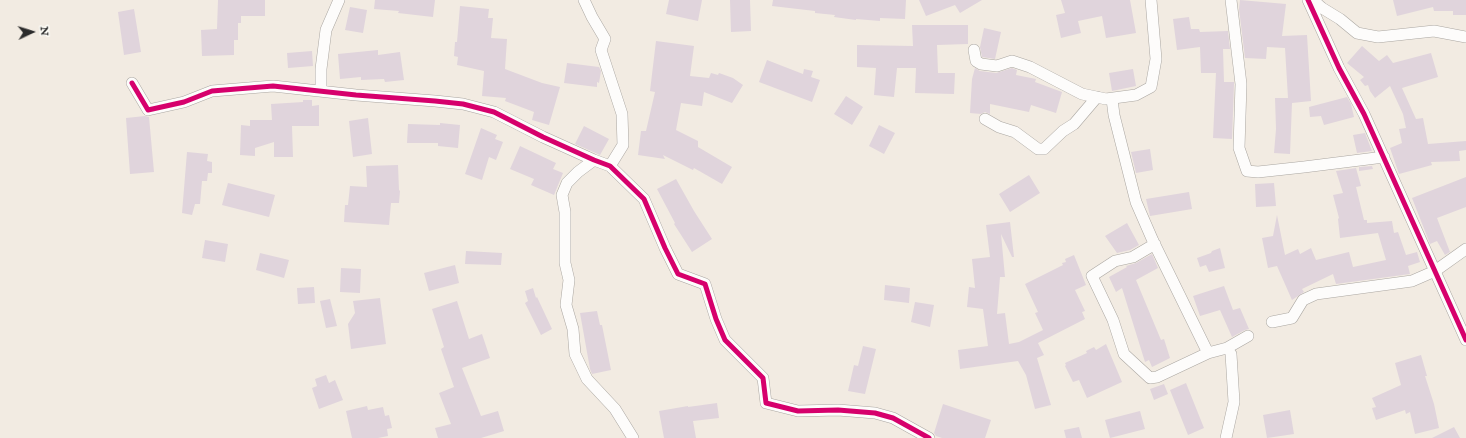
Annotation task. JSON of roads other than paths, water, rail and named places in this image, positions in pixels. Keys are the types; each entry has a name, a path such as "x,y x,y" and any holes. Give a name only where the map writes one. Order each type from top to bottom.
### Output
{"street":[{"path":"321,91 321,69 326,30 339,0"},
{"path":"584,0 605,39 601,50 622,114 623,145 610,166"},
{"path":"974,50 976,61 981,64 997,66 1012,61 1030,67 1082,94 1106,99 1136,95 1151,87 1156,59 1151,0"},
{"path":"1230,0 1241,84 1239,148 1247,171 1258,172 1289,169 1384,157"},
{"path":"1308,0 1339,68 1364,114 1384,157 1466,340"},
{"path":"1313,0 1357,33 1378,37 1434,31 1466,37"},
{"path":"132,83 148,110 184,102 212,91 274,86 463,104 494,112 543,137 610,166 644,199 678,274 705,284 716,319 725,340 763,378 766,403 798,410 838,410 875,413 893,418 929,438"},
{"path":"985,118 1000,127 1015,132 1038,148 1044,149 1063,131 1074,124 1097,98"},
{"path":"1112,98 1114,115 1136,202 1208,353"},
{"path":"594,160 578,172 567,184 562,195 565,212 565,263 569,280 566,306 573,329 575,354 587,379 615,409 633,438"},
{"path":"1155,244 1133,257 1115,261 1092,276 1113,320 1124,354 1150,378 1157,377 1208,353 1227,348 1248,336"},
{"path":"1272,322 1292,318 1303,300 1316,294 1412,281 1435,271 1466,249"},
{"path":"1226,438 1234,402 1231,354"}]}
